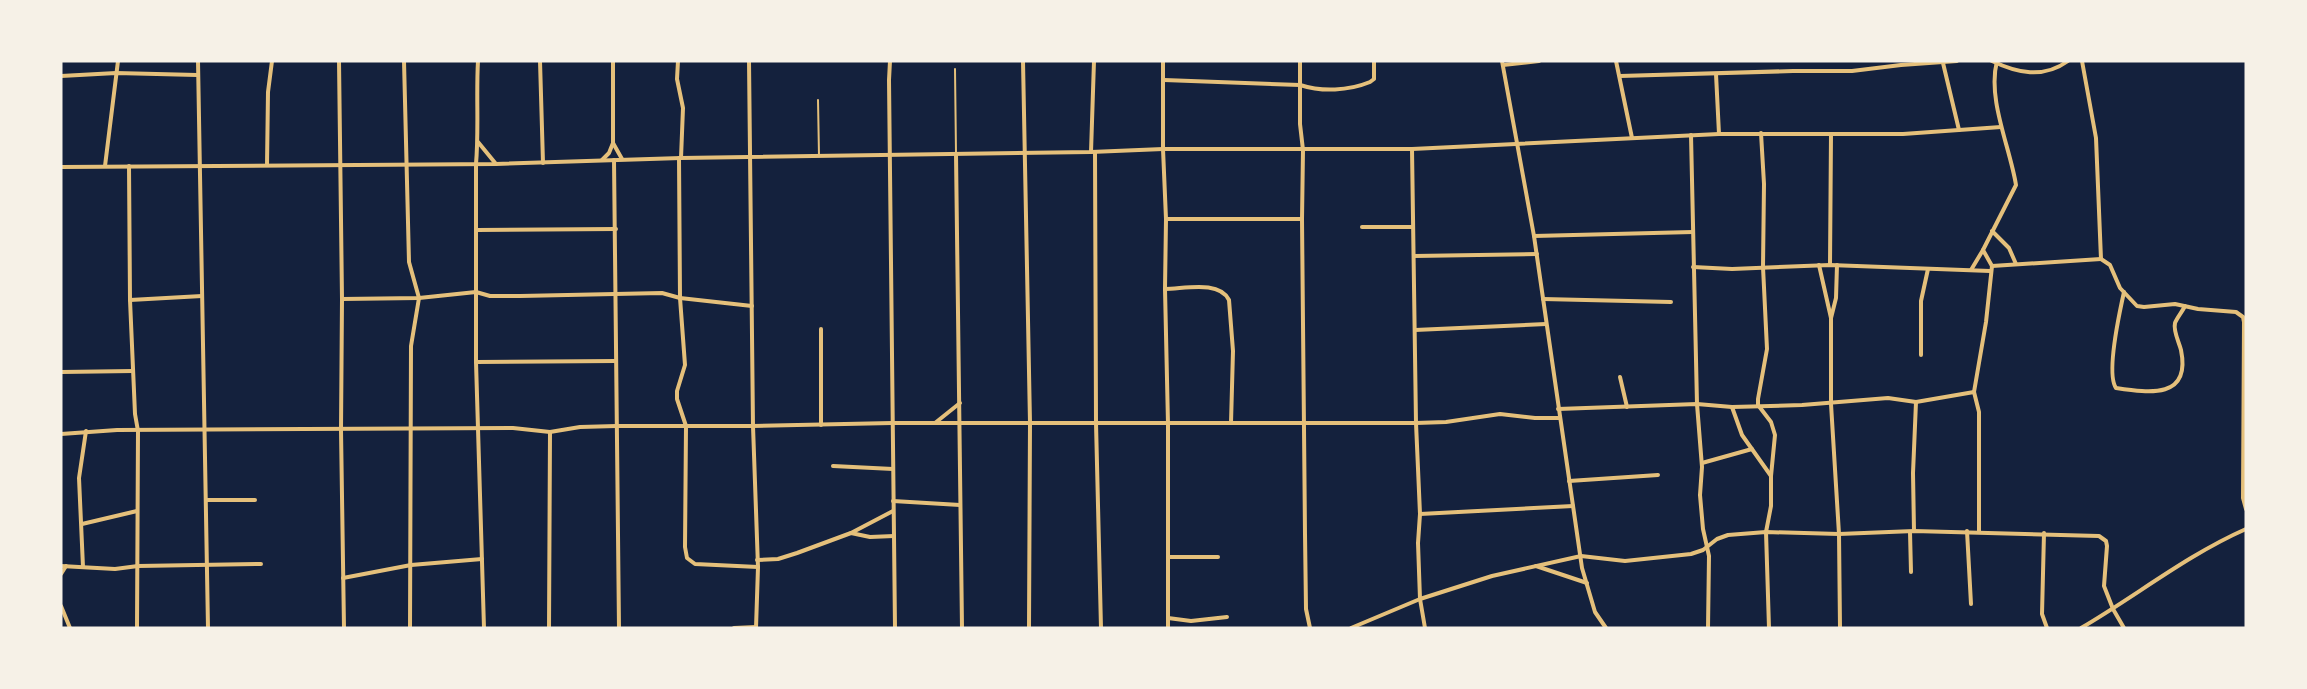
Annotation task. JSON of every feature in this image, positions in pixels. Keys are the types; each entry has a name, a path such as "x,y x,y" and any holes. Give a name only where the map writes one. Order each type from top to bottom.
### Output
{"street":[{"path":"105,166 118,61"},
{"path":"198,61 208,628"},
{"path":"267,165 268,92 272,61"},
{"path":"338,61 344,628"},
{"path":"404,61 410,262 419,298 411,346 410,628"},
{"path":"478,61 476,84 478,142 476,164 476,362 484,628"},
{"path":"540,61 543,163"},
{"path":"602,160 609,153 613,143 612,61"},
{"path":"678,61 677,79 683,108 680,158 680,298 684,365 677,399 686,426 685,547 687,558 695,564 758,567"},
{"path":"734,628 756,627 758,567 753,426 749,61"},
{"path":"890,61 888,80 891,155 895,628"},
{"path":"1023,61 1030,423 1029,628"},
{"path":"1094,61 1093,152 1096,423 1101,628"},
{"path":"1163,61 1168,424 1168,628"},
{"path":"1300,61 1300,124 1303,150 1306,609 1310,628"},
{"path":"1164,80 1300,85 1325,90 1363,85 1374,79 1374,61"},
{"path":"1539,61 1503,63 1537,254 1580,556 1595,612 1606,628"},
{"path":"1616,61 1632,138"},
{"path":"1620,76 1852,71 1901,63 1957,61"},
{"path":"1971,270 2016,186 2001,127 1994,73 1996,62 2028,74 2059,68 2068,61"},
{"path":"2082,61 2096,138 2100,259"},
{"path":"1943,63 1959,130"},
{"path":"61,76 116,73 197,74"},
{"path":"1716,74 1719,134"},
{"path":"61,167 496,164 622,159 1093,152 1163,149 1412,149 1691,135 1761,133 1903,134 2001,127"},
{"path":"1761,133 1764,184 1763,267 1767,349 1758,395 1758,405 1771,422 1775,435 1771,476 1771,506 1766,532 1769,628"},
{"path":"1830,265 1831,134"},
{"path":"1691,135 1697,404 1702,464 1700,495 1706,547 1709,556 1708,628"},
{"path":"478,142 496,164"},
{"path":"613,143 622,159"},
{"path":"1412,149 1416,423 1420,514 1418,543 1420,599 1425,628"},
{"path":"956,154 962,628"},
{"path":"614,160 619,628"},
{"path":"128,166 130,300 135,414 138,431 137,628"},
{"path":"1166,219 1302,219"},
{"path":"1362,227 1413,227"},
{"path":"477,230 616,229"},
{"path":"1992,231 2008,248 2016,264"},
{"path":"1534,236 1693,232"},
{"path":"1979,531 1979,412 1974,392 1986,322 1991,268 1983,250"},
{"path":"1414,256 1537,254"},
{"path":"1693,267 1732,269 1837,265 1971,270 2016,264 2100,259 2114,270 2118,284 2134,304 2141,307 2171,304 2236,312 2244,319 2243,490 2246,509"},
{"path":"1819,265 1830,318 1831,404 1839,534 1840,628"},
{"path":"1830,318 1836,298 1837,265"},
{"path":"1921,355 1921,301 1928,269"},
{"path":"1165,289 1215,288 1227,295 1233,351 1230,423"},
{"path":"342,299 419,298 476,292 490,296 662,294 680,298 752,306"},
{"path":"2124,292 2113,356 2112,378 2116,388 2150,393 2173,386 2182,375 2182,359 2175,331 2175,323 2185,306"},
{"path":"130,300 202,296"},
{"path":"1543,299 1671,302"},
{"path":"1415,330 1546,324"},
{"path":"821,329 821,424"},
{"path":"476,362 616,361"},
{"path":"61,372 133,371"},
{"path":"1620,377 1627,407"},
{"path":"1558,409 1697,404 1732,407 1831,404 1888,398 1916,402 1974,392"},
{"path":"1911,572 1916,402"},
{"path":"935,423 960,404"},
{"path":"1732,407 1742,435 1771,476"},
{"path":"61,434 86,431 478,430 523,428 550,432 580,427 616,426 892,423 1168,424 1304,421 1416,423 1446,422 1500,414 1534,418 1559,418"},
{"path":"83,567 79,478 86,431"},
{"path":"549,628 550,432"},
{"path":"1702,464 1752,449"},
{"path":"833,466 893,469"},
{"path":"1569,480 1658,475"},
{"path":"207,500 255,500"},
{"path":"893,501 960,505"},
{"path":"1420,514 1573,506"},
{"path":"82,524 137,511"},
{"path":"757,560 778,559 851,533 893,511"},
{"path":"2081,628 2113,609 2139,590 2246,529"},
{"path":"1351,628 1420,599 1492,576 1580,556 1624,561 1691,554 1728,535 1766,532 1839,534 1912,531 2094,535 2106,541 2104,586 2113,609 2124,628"},
{"path":"1967,531 1971,604"},
{"path":"851,533 870,537 894,536"},
{"path":"2044,533 2042,614 2047,628"},
{"path":"1168,557 1218,557"},
{"path":"342,578 411,565 482,559"},
{"path":"61,574 64,566 115,569 138,566 261,564"},
{"path":"1536,566 1587,583"},
{"path":"61,606 70,628"},
{"path":"1168,618 1191,621 1227,617"}],"lane":[{"path":"954,69 956,154"},
{"path":"818,100 819,156"}]}
